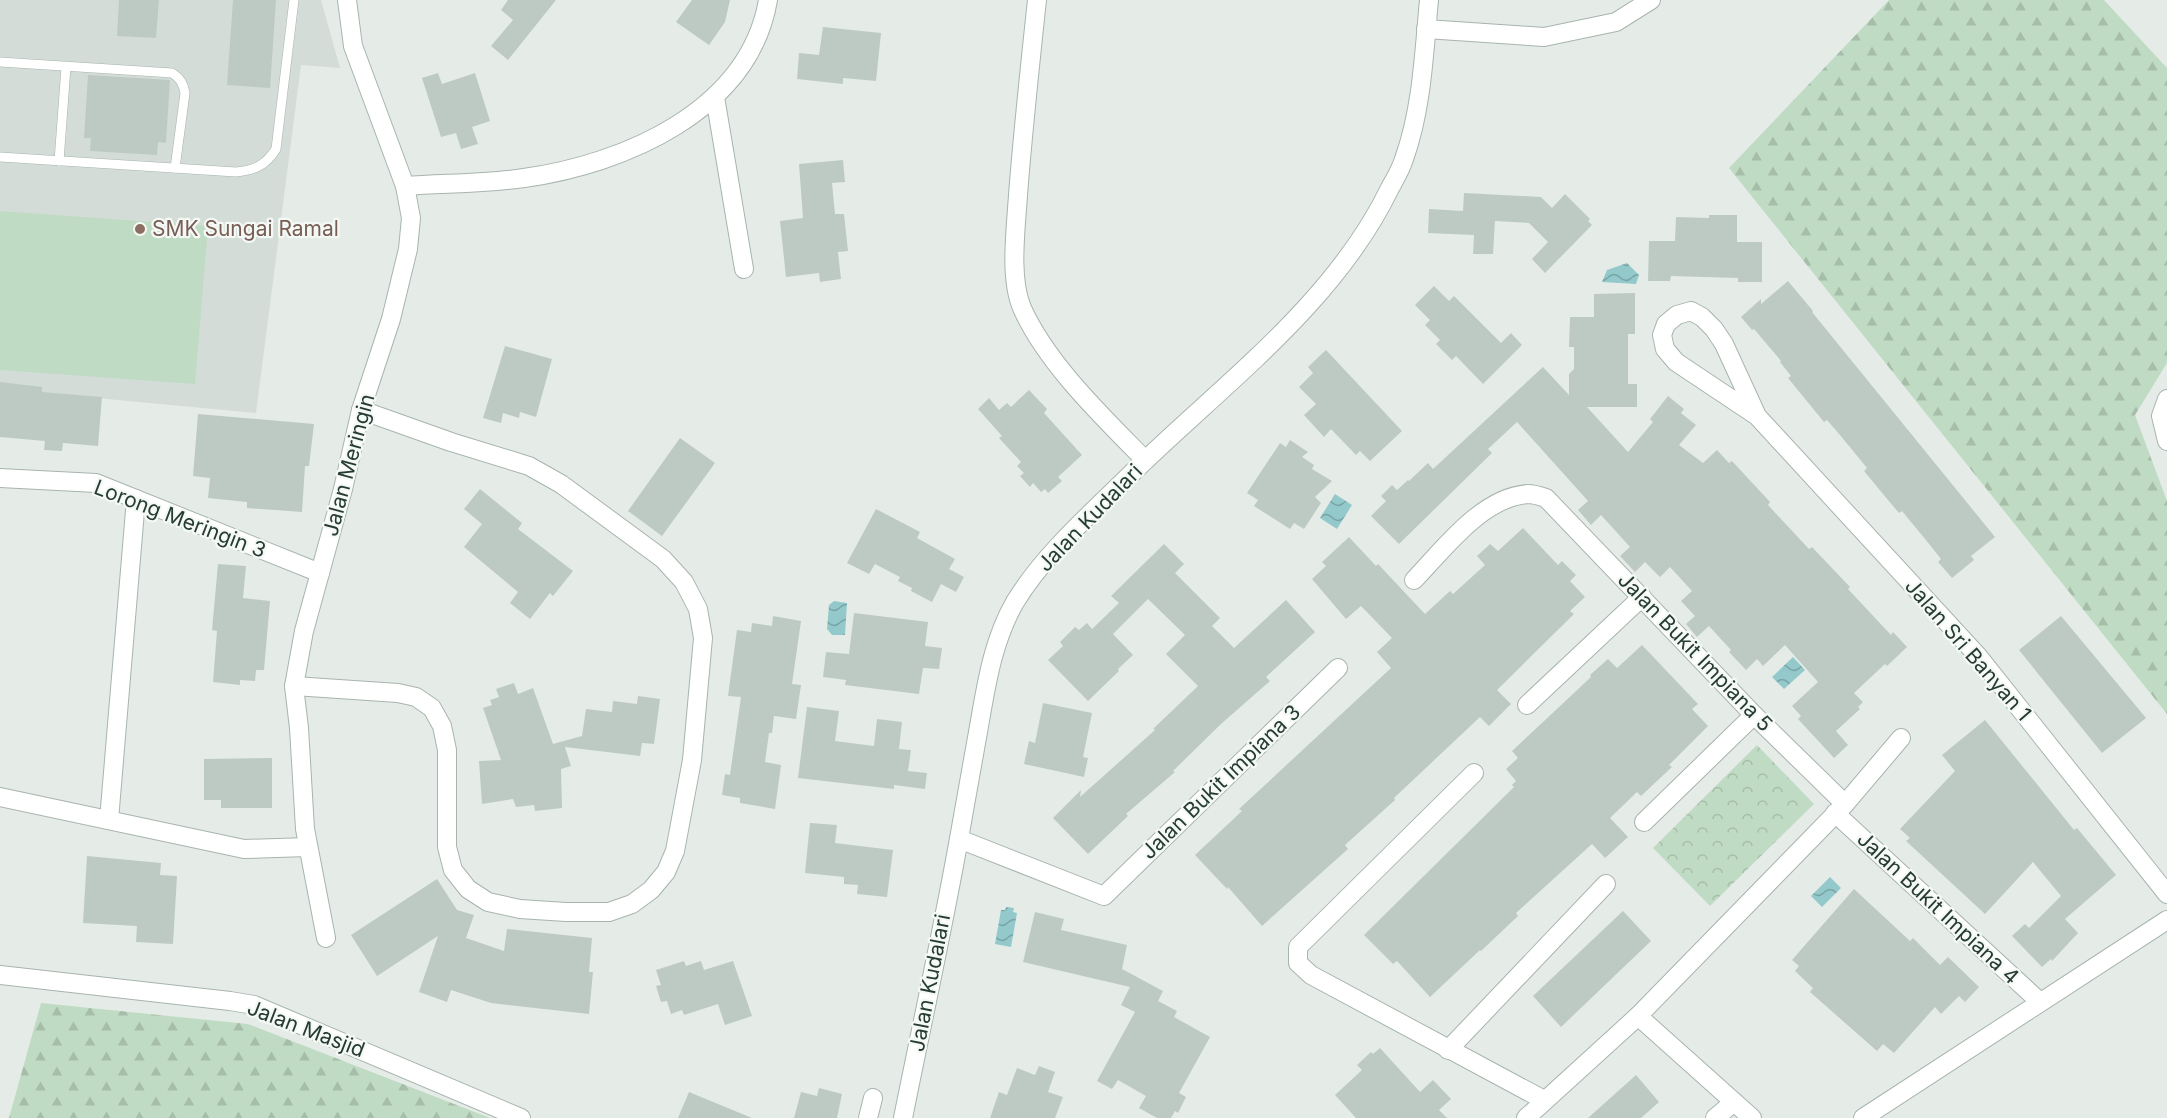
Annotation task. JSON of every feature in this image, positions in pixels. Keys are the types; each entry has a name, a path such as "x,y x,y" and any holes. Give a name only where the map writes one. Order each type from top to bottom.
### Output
{"street":[{"name":"Jalan Meringin","path":"326,938 305,829 294,686 304,631 361,410 391,319 408,249 411,218 405,186 353,45 347,0"},
{"path":"405,186 524,178 581,165 632,148 677,126 715,97 749,57 767,10 768,0"},
{"path":"1036,0 1013,265 1021,307 1043,344 1074,385 1145,460"},
{"name":"Jalan Kudalari","path":"903,1118 959,839 987,680 999,635 1016,601 1040,568 1080,524 1262,351 1346,260 1379,211 1404,160 1418,107 1429,0"},
{"path":"1426,29 1545,37 1616,22 1652,0"},
{"path":"715,97 744,269"},
{"name":"Jalan Sri Banyan 1","path":"1757,416 1724,344 1714,329 1702,317 1691,311 1677,315 1666,324 1662,335 1665,349 1676,362 1757,416 1978,656 2167,894"},
{"path":"2167,399 2161,416 2167,441"},
{"path":"294,686 398,693 416,697 432,708 442,726 447,750 447,847 453,870 468,889 488,902 520,909 609,912 632,903 651,890 666,872 675,851 693,760 703,638 698,609 684,582 663,559 561,484 529,466 451,442 361,410"},
{"name":"Lorong Meringin 3","path":"0,478 96,483 320,573"},
{"name":"Jalan Bukit Impiana 5","path":"1414,580 1473,520 1503,499 1531,494 1546,498 1840,808"},
{"path":"109,820 136,499"},
{"path":"1527,705 1642,597"},
{"name":"Jalan Bukit Impiana 3","path":"959,839 1104,896 1338,668"},
{"path":"1644,822 1754,715"},
{"path":"1526,1118 1638,1016 1840,808 1901,738"},
{"path":"1474,773 1298,947 1298,963 1311,975 1544,1100"},
{"path":"0,797 244,849 308,847"},
{"name":"Jalan Bukit Impiana 4","path":"1840,808 2040,1002"},
{"path":"1448,1050 1606,884"},
{"path":"1863,1118 2167,920"},
{"name":"Jalan Masjid","path":"0,975 230,1000 254,1005 496,1113 521,1118"},
{"path":"1638,1016 1752,1118"},
{"path":"868,1118 873,1098"},
{"path":"1715,1118 1734,1102"}],"lane":[{"path":"0,157 236,172 250,171 262,166 276,149 294,0"},
{"path":"0,62 171,73 178,77 185,93 176,168"},
{"path":"59,161 66,66"}],"shaded area":[{"name":"SMK Sungai Ramal","path":"0,0 321,0 340,68 301,65 256,413 0,389"}],"green space":[{"path":"1889,0 2104,0 2167,68 2167,363 2135,415 2167,501 2167,714 1729,168"},
{"path":"0,211 208,226 195,384 0,370"},
{"path":"1757,745 1814,804 1710,906 1653,848"},
{"path":"41,1003 248,1024 490,1118 9,1118"}],"water":[{"path":"1627,263 1639,275 1636,284 1602,282 1607,270"},
{"path":"1335,494 1352,505 1337,529 1320,518"},
{"path":"834,601 847,603 845,635 832,635 827,629 829,605"},
{"path":"1793,657 1805,670 1784,689 1772,677"},
{"path":"1830,877 1841,888 1822,907 1811,896"},
{"path":"1006,907 1014,908 1013,912 1017,913 1011,947 995,944 1001,910 1005,910"}],"building":[{"path":"119,0 159,0 156,38 117,36"},
{"path":"233,0 276,0 270,88 227,85"},
{"path":"508,0 556,0 508,60 491,46 513,20 501,10"},
{"path":"692,0 730,0 725,22 709,45 676,22"},
{"path":"823,27 881,33 876,81 843,78 843,84 797,79 799,53 819,55"},
{"path":"438,73 442,84 475,73 490,121 472,127 478,144 461,149 456,133 441,137 422,78"},
{"path":"88,75 170,80 166,143 158,142 157,155 90,151 91,138 84,138"},
{"path":"843,160 845,182 832,183 835,214 844,214 848,251 838,252 841,279 820,282 819,273 786,277 780,221 803,218 799,164"},
{"path":"1464,193 1541,197 1552,208 1565,194 1590,219 1588,221 1592,225 1545,273 1532,259 1548,242 1529,223 1495,221 1493,254 1473,254 1474,235 1428,233 1429,209 1463,211"},
{"path":"1709,215 1737,215 1737,242 1762,242 1762,282 1738,282 1738,278 1671,276 1670,281 1648,281 1649,241 1675,241 1676,217 1709,218"},
{"path":"1788,281 1995,537 1971,556 1974,560 1952,578 1938,562 1941,559 1930,545 1902,511 1899,513 1888,500 1864,471 1867,468 1827,420 1824,422 1788,378 1791,376 1781,361 1741,317 1761,299 1761,304"},
{"path":"1434,286 1449,301 1454,296 1501,343 1511,333 1522,345 1483,384 1456,356 1452,360 1436,344 1440,340 1425,325 1430,320 1415,305"},
{"path":"1635,293 1635,334 1628,334 1628,384 1637,384 1637,407 1587,407 1628,452 1653,422 1650,419 1668,396 1684,409 1681,413 1696,425 1679,445 1703,463 1717,450 1729,463 1732,461 1770,502 1768,505 1809,549 1812,547 1891,635 1893,632 1907,647 1854,693 1863,702 1858,707 1860,709 1836,731 1848,745 1834,758 1798,719 1801,716 1792,706 1818,682 1785,645 1763,666 1757,659 1746,670 1709,626 1697,637 1686,624 1695,616 1681,601 1692,591 1670,567 1660,577 1645,562 1635,572 1620,556 1630,547 1601,515 1591,525 1578,510 1588,501 1517,422 1488,449 1492,453 1399,544 1371,516 1386,501 1381,496 1392,485 1397,490 1428,463 1433,469 1543,367 1569,395 1569,374 1574,369 1574,347 1569,347 1570,317 1594,317 1594,294"},
{"path":"505,346 552,359 536,417 520,412 519,418 503,413 501,423 483,418"},
{"path":"1326,350 1402,431 1370,461 1360,451 1356,455 1331,429 1324,437 1304,415 1316,404 1299,387 1313,373 1308,367"},
{"path":"0,382 42,387 42,392 102,397 98,446 63,443 62,451 44,450 45,441 0,437"},
{"path":"1029,390 1047,409 1044,413 1082,455 1058,477 1062,481 1048,493 1045,489 1041,492 1033,483 1030,487 1020,476 1024,473 1017,466 1021,462 999,438 1002,436 978,409 989,398 999,410 1007,403 1011,407"},
{"path":"198,414 314,424 309,466 305,466 302,512 247,508 247,502 208,498 210,478 193,476"},
{"path":"680,438 715,463 662,536 628,511"},
{"path":"1290,440 1308,452 1302,457 1314,465 1312,469 1332,481 1315,497 1321,503 1304,529 1294,523 1290,529 1254,506 1258,500 1247,493 1280,443 1286,447"},
{"path":"480,489 522,523 518,529 573,571 553,596 550,593 530,619 510,603 518,592 464,547 482,524 464,509"},
{"path":"876,509 920,532 917,538 955,559 949,569 964,577 956,592 941,584 932,602 898,581 900,577 875,564 869,574 847,563"},
{"path":"1523,528 1558,565 1562,561 1576,575 1570,581 1585,597 1570,611 1574,614 1497,690 1511,704 1489,726 1480,717 1345,845 1348,849 1262,926 1228,887 1227,889 1195,855 1242,811 1239,809 1391,668 1377,652 1392,638 1361,606 1346,619 1312,579 1326,566 1322,562 1349,537 1425,614 1450,591 1453,594 1485,565 1477,556 1490,544 1498,551"},
{"path":"1164,544 1184,564 1175,573 1220,618 1212,626 1234,648 1286,600 1315,632 1266,677 1270,681 1221,724 1173,771 1175,772 1126,814 1128,816 1088,854 1053,818 1081,790 1080,797 1155,730 1153,729 1198,686 1166,654 1185,635 1148,599 1113,634 1133,655 1088,701 1048,660 1063,646 1060,642 1075,627 1079,630 1087,623 1092,629 1119,603 1111,596"},
{"path":"218,564 246,566 243,598 270,601 264,670 256,670 255,681 240,680 240,685 213,682 217,631 212,630"},
{"path":"854,613 928,622 925,646 942,648 939,669 923,668 919,694 845,685 846,680 823,677 826,652 849,654"},
{"path":"773,616 801,621 792,684 801,685 796,719 774,716 772,733 769,733 765,762 781,765 775,809 740,803 740,798 722,795 725,774 730,775 741,697 728,696 737,630 751,632 752,623 772,626"},
{"path":"2061,616 2146,718 2102,753 2019,650"},
{"path":"1642,645 1698,704 1692,709 1708,726 1669,765 1672,767 1641,796 1637,792 1610,818 1628,837 1605,858 1592,844 1516,913 1518,916 1430,997 1397,961 1393,964 1364,935 1514,787 1512,785 1516,781 1506,769 1518,758 1512,751 1608,659 1617,668"},
{"path":"514,683 518,694 533,688 553,744 582,736 586,709 612,712 613,701 637,704 638,696 660,699 654,744 642,743 640,756 565,747 571,766 561,769 562,808 535,811 534,805 516,807 513,799 482,804 479,761 501,760 483,708 492,705 490,700 499,697 496,689"},
{"path":"1043,703 1092,713 1083,757 1088,758 1084,777 1024,764 1029,741 1035,743"},
{"path":"807,707 839,711 835,741 874,746 877,719 902,722 899,749 911,750 908,771 927,773 925,789 894,785 894,789 798,778"},
{"path":"1985,720 2074,830 2077,828 2116,875 2065,919 2078,933 2052,961 2051,959 2042,967 2012,936 2025,924 2029,928 2061,896 2033,862 1985,914 1906,841 1910,838 1900,829 1955,771 1942,755"},
{"path":"272,758 272,808 221,808 221,800 204,800 204,759"},
{"path":"810,823 837,825 835,843 893,850 887,897 857,894 858,885 844,884 844,877 805,873"},
{"path":"87,856 161,863 160,875 177,876 173,944 136,942 137,926 83,923"},
{"path":"437,879 457,910 474,915 466,938 504,951 507,929 592,938 589,972 593,972 589,1014 491,1003 451,990 447,1002 419,992 438,936 377,976 351,935"},
{"path":"1854,889 1910,941 1913,938 1940,965 1948,957 1979,987 1965,1002 1959,996 1941,1014 1935,1007 1894,1053 1883,1044 1877,1051 1810,992 1813,988 1795,971 1799,966 1792,960"},
{"path":"1623,911 1651,941 1561,1027 1533,996"},
{"path":"1035,912 1064,919 1061,930 1127,945 1122,969 1163,991 1158,1001 1177,1011 1174,1017 1210,1037 1179,1093 1186,1097 1178,1113 1175,1111 1171,1118 1157,1118 1139,1108 1146,1096 1118,1080 1112,1089 1097,1081 1135,1012 1121,1005 1130,987 1023,962"},
{"path":"684,961 686,966 701,961 704,970 733,961 752,1016 725,1025 718,1004 684,1015 682,1010 671,1014 667,1001 661,1002 656,986 661,985 656,970"},
{"path":"1380,1048 1420,1092 1433,1080 1451,1099 1439,1110 1447,1118 1356,1118 1335,1095 1362,1070 1357,1065 1371,1052 1373,1054"},
{"path":"1039,1066 1055,1072 1048,1092 1063,1097 1055,1118 990,1118 999,1092 1007,1095 1017,1068 1035,1075"},
{"path":"1636,1075 1659,1102 1641,1118 1588,1118"},
{"path":"819,1088 842,1094 837,1118 794,1118 801,1092 817,1096"},
{"path":"689,1092 752,1118 678,1118"}],"place":[{"name":"SMK Sungai Ramal","path":"140,229"}]}
